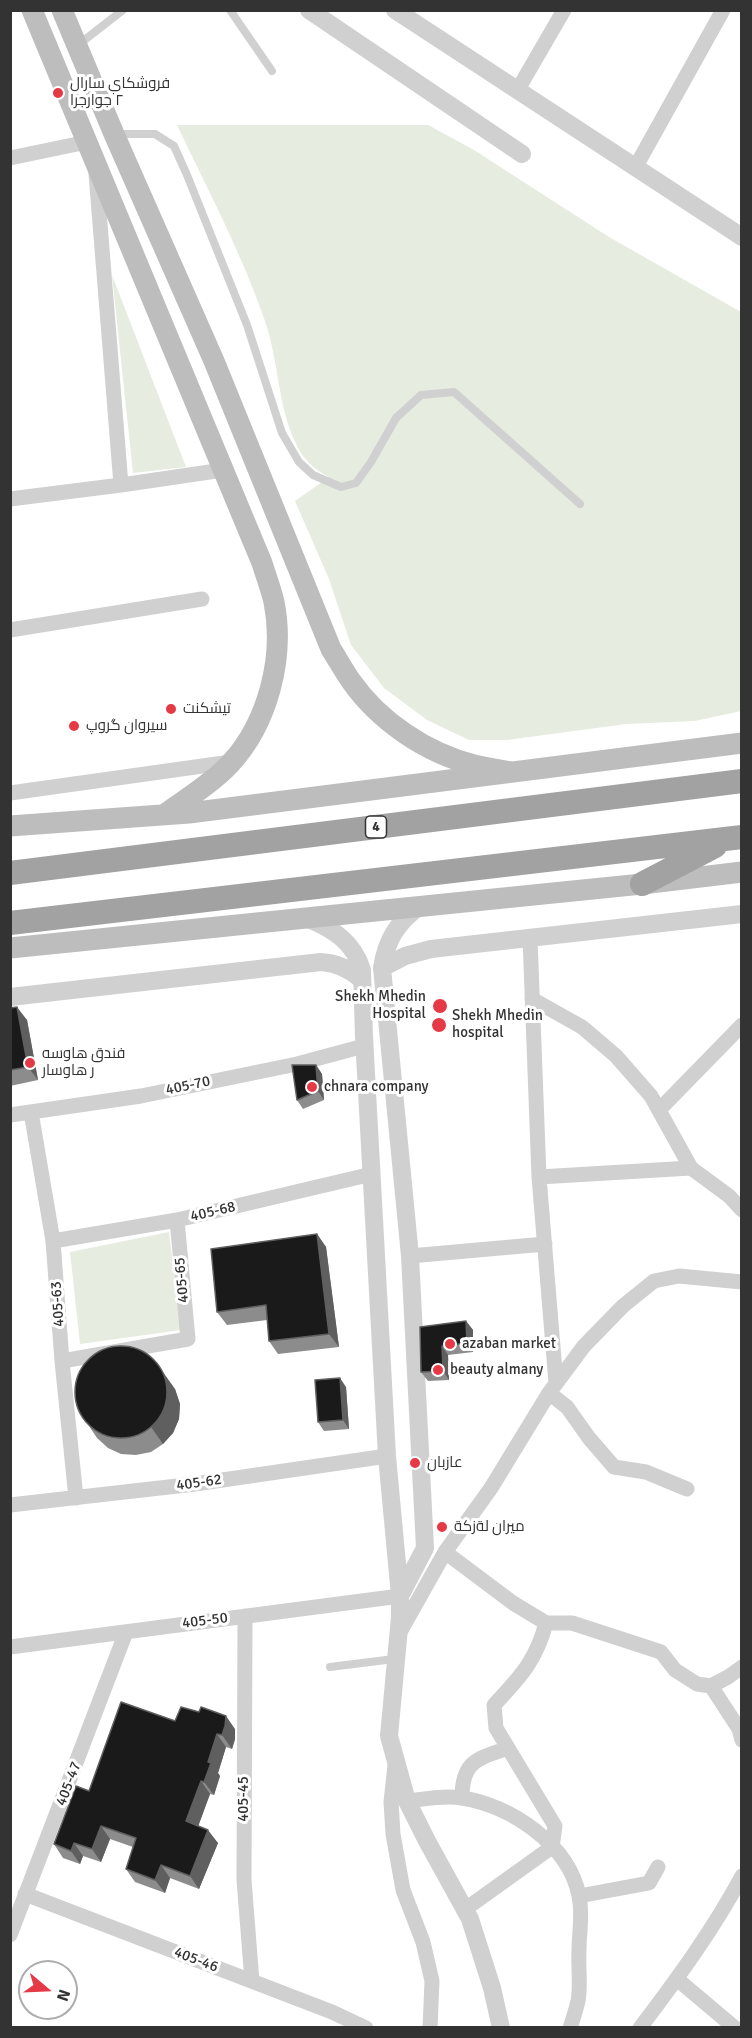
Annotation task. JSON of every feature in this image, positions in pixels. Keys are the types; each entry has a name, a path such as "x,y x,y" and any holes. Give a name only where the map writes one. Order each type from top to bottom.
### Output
{"highway":[{"name":"4","path":"10,873 741,781"},
{"path":"642,884 734,838"},
{"path":"10,923 734,838"}],"main road":[{"path":"32,10 262,563 274,602 276,652 270,690 260,717 245,744 218,776 165,814"},
{"path":"62,10 214,361 331,649 351,682 376,710 405,734 455,759 510,772"},
{"path":"173,351 214,361"},
{"path":"10,826 165,814 741,742"},
{"path":"10,948 740,873"}],"street":[{"path":"309,10 522,154"},
{"path":"517,91 564,10"},
{"path":"635,168 723,10"},
{"path":"401,12 517,91 741,237"},
{"path":"10,158 91,150 121,486"},
{"path":"10,499 121,486 223,470"},
{"path":"10,630 202,599"},
{"path":"10,793 231,762"},
{"path":"400,1596 425,1548 410,1256 382,968 387,944 393,932 410,913 420,906"},
{"path":"382,968 418,952 741,914"},
{"path":"306,918 328,928 348,943 359,960 362,980 387,1456 400,1596 389,1736 407,1801 470,1919 492,1988 501,2028"},
{"path":"530,938 539,1178 545,1244 552,1388 614,1467 646,1472 687,1489"},
{"path":"10,997 321,962 348,969 362,980"},
{"path":"532,999 582,1027 616,1056 651,1096 691,1168 729,1196 741,1210"},
{"path":"659,1110 741,1024"},
{"name":"405-70","path":"10,1115 141,1096 297,1064 364,1046"},
{"name":"405-63","path":"31,1112 53,1241 76,1497"},
{"path":"539,1178 691,1168"},
{"name":"405-68","path":"53,1241 177,1220 372,1174"},
{"name":"405-65","path":"62,1361 188,1339 177,1220"},
{"path":"410,1256 545,1244"},
{"path":"398,1635 445,1552 491,1488 552,1388 584,1346 624,1306 654,1281 680,1276 741,1282"},
{"name":"405-62","path":"10,1505 195,1484 387,1456"},
{"path":"445,1552 513,1603 546,1623 572,1623 661,1653 675,1670 697,1684 711,1686 741,1667"},
{"name":"405-50","path":"10,1647 400,1596"},
{"name":"405-45","path":"245,1616 244,1880 252,1981"},
{"path":"464,1910 552,1847 555,1826 496,1728 495,1706 525,1671 541,1643 546,1623"},
{"name":"405-47","path":"10,1935 126,1632"},
{"path":"711,1686 739,1729 741,1740"},
{"path":"462,1798 462,1783 469,1766 508,1748"},
{"path":"395,1762 391,1802 393,1834 403,1890 423,1942 432,1981 430,2028"},
{"path":"407,1801 441,1797 462,1798 489,1804 517,1816 552,1847 572,1872 579,1896 581,1919 579,2000 570,2028"},
{"path":"579,1896 649,1883 658,1867"},
{"path":"640,2028 736,1901 741,1876"},
{"name":"405-46","path":"25,1894 332,2012 366,2028"},
{"path":"677,1979 735,2028"}],"lane":[{"path":"77,46 123,10"},
{"path":"230,10 272,71"},
{"path":"114,134 155,134 174,146 247,325 282,433 299,462 313,475 341,487 356,483 396,418 421,394 454,392 580,504"},
{"path":"330,1667 396,1659"}],"shaded area":[{"path":"177,125 428,125 474,150 609,237 741,312 741,711 695,721 626,724 507,740 469,740 427,720 384,688 351,645 329,579 295,501 329,477 307,460 293,438 283,405 270,337 256,296 224,222"},
{"path":"112,275 186,467 133,473"},
{"path":"169,1232 181,1330 80,1344 70,1252"}],"building":[{"path":"17,1007 28,1067 10,1070 10,1008"},
{"path":"292,1065 316,1065 318,1091 297,1100"},
{"path":"317,1234 329,1334 269,1341 266,1305 217,1312 211,1249"},
{"path":"466,1321 467,1343 442,1346 443,1371 421,1372 420,1327"},
{"path":"121,1346 139,1350 154,1359 163,1374 167,1392 163,1410 154,1425 139,1434 121,1438 103,1434 88,1425 79,1410 75,1392 79,1374 88,1359 103,1350"},
{"path":"340,1378 343,1420 318,1422 315,1380"},
{"path":"121,1702 175,1721 181,1707 199,1712 201,1707 226,1716 222,1735 217,1734 208,1762 211,1763 204,1782 201,1781 186,1821 208,1830 190,1876 161,1865 155,1880 126,1869 136,1838 101,1826 92,1849 74,1843 71,1851 54,1844 76,1786 89,1791"}],"place":[{"name":"فروشكاي سارال ٢ جوارجرا","path":"58,93"},
{"name":"تيشكنت","path":"171,709"},
{"name":"سیروان گروپ","path":"74,726"},
{"name":"Shekh Mhedin Hospital","path":"440,1006"},
{"name":"Shekh Mhedin hospital","path":"439,1025"},
{"name":"فندق هاوسه ر هاوسار","path":"30,1063"},
{"name":"chnara company","path":"312,1087"},
{"name":"azaban market","path":"450,1344"},
{"name":"beauty almany","path":"438,1370"},
{"name":"عازبان","path":"415,1463"},
{"name":"ميران لةزكة","path":"442,1527"}]}
